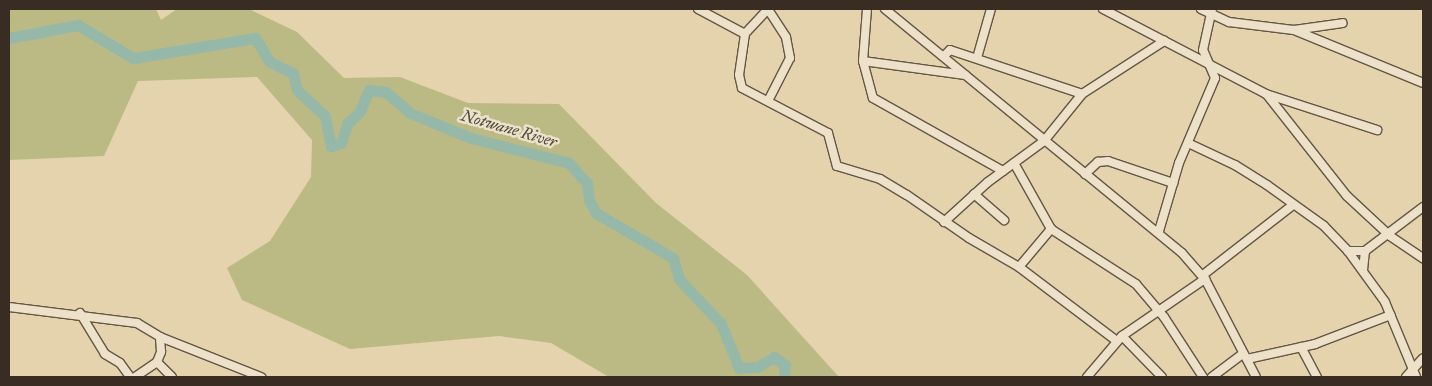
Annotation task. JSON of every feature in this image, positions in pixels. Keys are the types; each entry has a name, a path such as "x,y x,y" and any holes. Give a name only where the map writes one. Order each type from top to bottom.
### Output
{"street":[{"path":"698,9 745,34"},
{"path":"768,101 790,58 786,37 768,9 745,34 740,86 768,101 828,133 837,166 880,179 944,222 1019,266 1119,338 1162,377"},
{"path":"867,9 863,61 876,101 1003,171"},
{"path":"885,9 944,56 1044,141 1159,232 1204,277 1256,377"},
{"path":"976,58 990,12 982,9"},
{"path":"1103,9 1266,94 1376,130"},
{"path":"1201,9 1212,12 1229,22 1294,30 1343,23"},
{"path":"1159,232 1173,183 1214,78 1212,67 1203,50 1212,12"},
{"path":"1294,30 1423,83"},
{"path":"944,222 974,194 1044,141 1082,94 1164,41"},
{"path":"944,56 950,50 1082,94"},
{"path":"863,61 965,75"},
{"path":"1266,94 1347,196 1390,236 1423,258"},
{"path":"1188,143 1235,165 1324,226 1363,270 1390,315 1414,374"},
{"path":"1085,174 1098,162 1108,161 1173,183"},
{"path":"1014,163 1051,229 1136,284 1158,309 1203,377"},
{"path":"974,194 1004,220"},
{"path":"1088,377 1119,338 1204,277 1293,205"},
{"path":"1348,251 1365,252 1422,212"},
{"path":"1019,266 1051,229"},
{"path":"1363,270 1365,252"},
{"path":"9,307 80,313 137,323 160,337 261,377"},
{"path":"80,313 105,354 120,362 130,377"},
{"path":"1212,377 1245,356 1301,347 1390,315"},
{"path":"135,377 157,362 161,352 160,337"},
{"path":"1301,347 1317,377"},
{"path":"1406,377 1414,374 1423,358"},
{"path":"157,362 172,377"}],"shaded area":[{"path":"9,9 156,9 161,20 177,9 249,9 297,32 344,78 400,77 468,103 559,104 656,203 747,275 839,377 609,377 551,343 499,336 350,349 242,300 227,268 270,241 311,177 312,140 257,77 138,81 104,156 9,160"}],"waterway":[{"name":"Notwane River","path":"9,38 78,25 133,58 255,38 270,62 293,73 297,90 325,116 331,146 341,143 347,124 360,111 369,90 386,92 410,113 471,138 569,163 587,183 589,200 596,213 673,258 679,279 721,324 739,368 757,367 774,357 785,365 784,377"}]}
